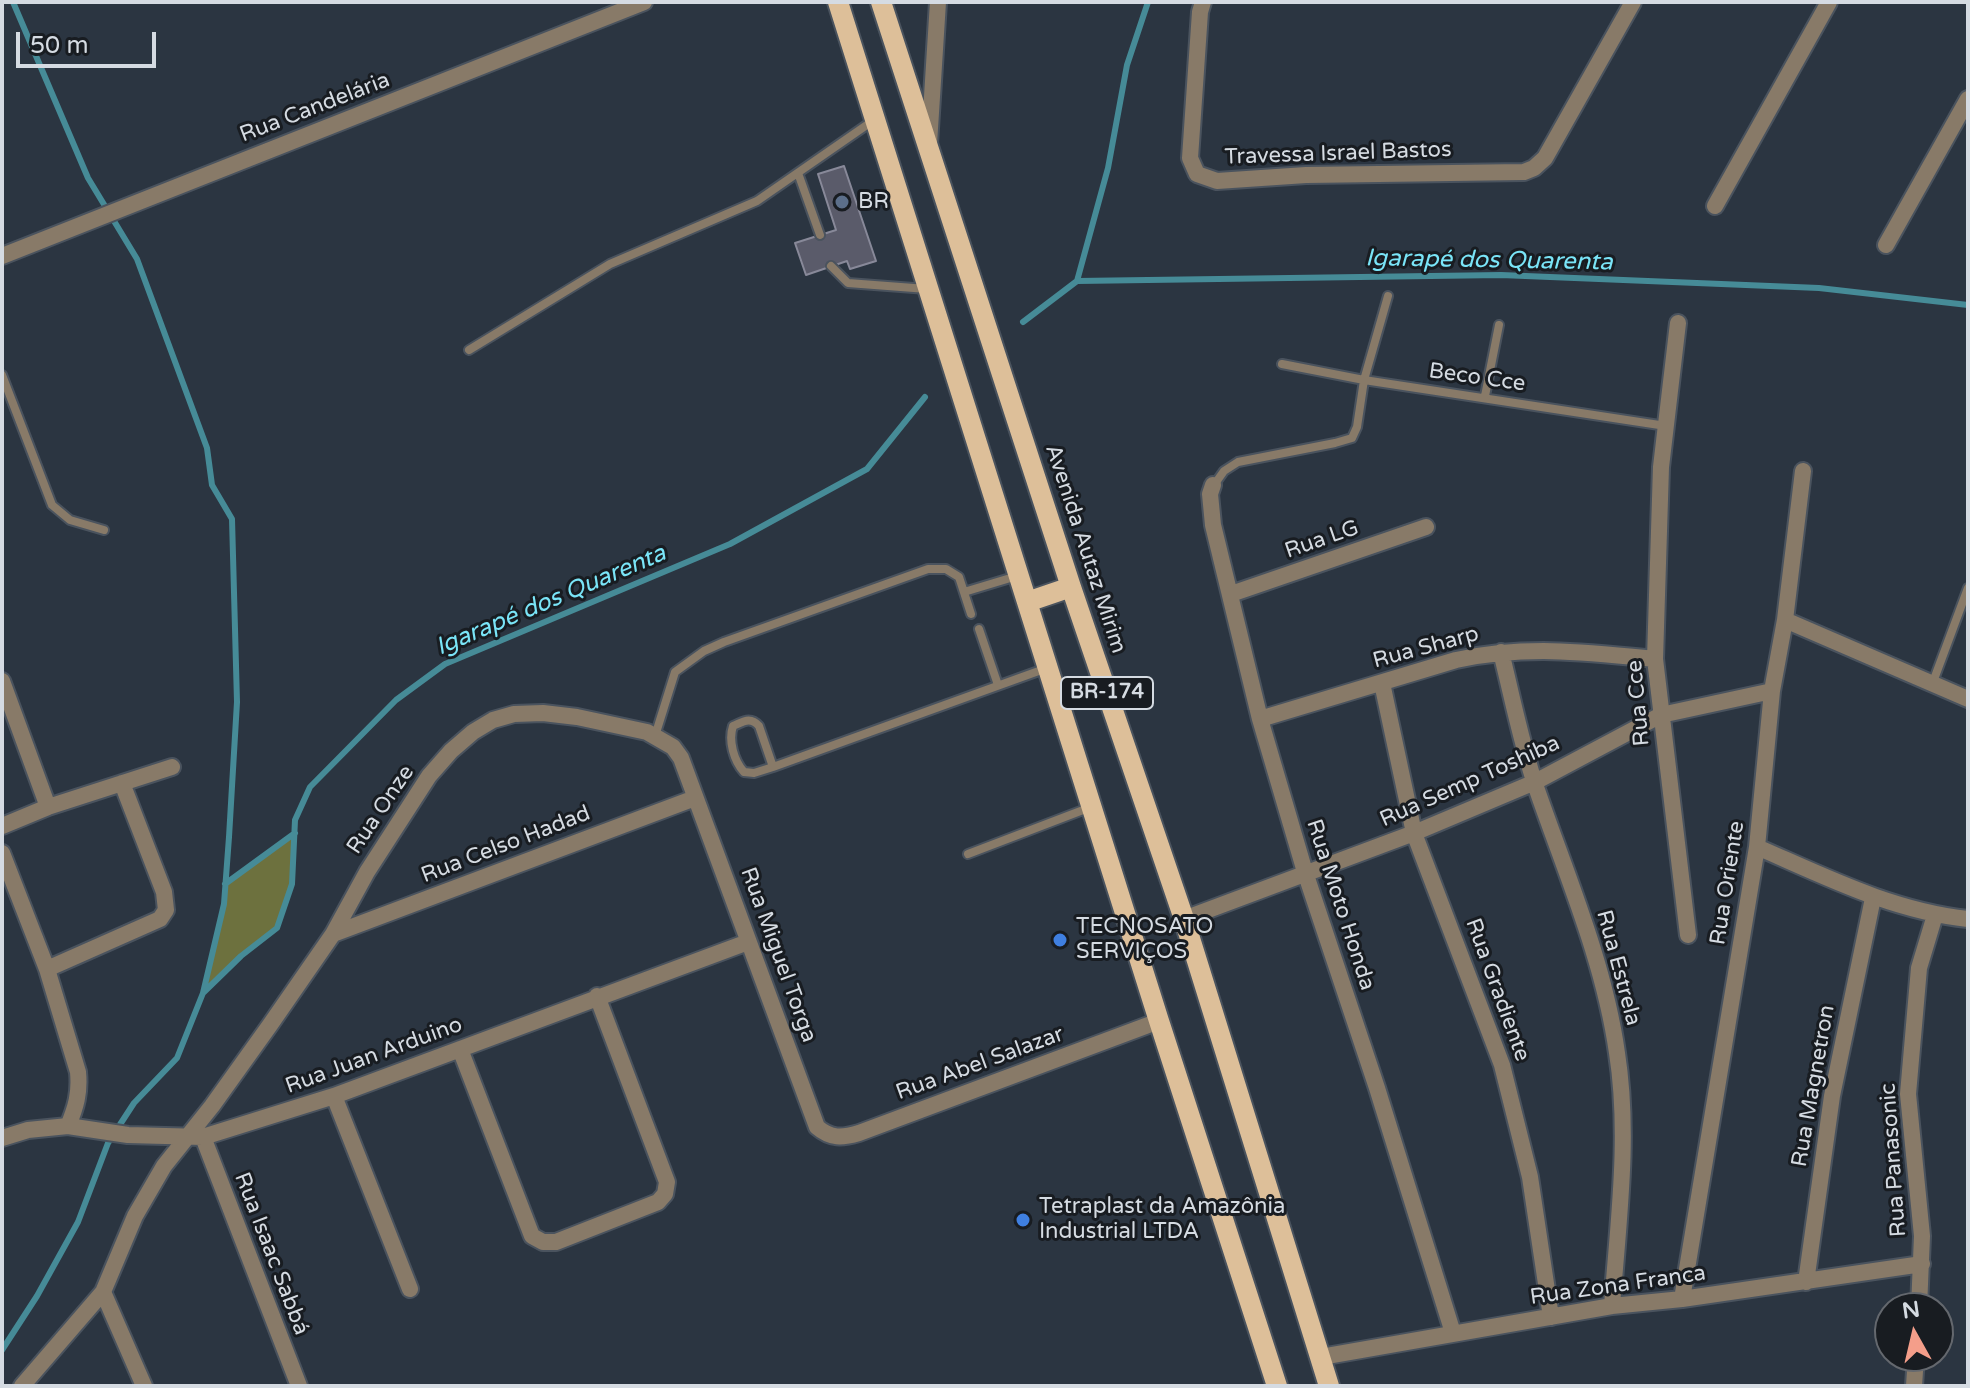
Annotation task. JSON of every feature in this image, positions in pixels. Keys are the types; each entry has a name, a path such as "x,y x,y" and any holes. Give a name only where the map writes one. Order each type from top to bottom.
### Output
{"main road":[{"name":"BR-174","path":"838,2 1277,1386"},
{"name":"Avenida Autaz Mirim","path":"881,2 1071,587 1184,919 1329,1386"},
{"path":"1027,602 1071,587"}],"street":[{"name":"Rua Candelária","path":"2,256 644,2"},
{"path":"929,148 938,2"},
{"name":"Travessa Israel Bastos","path":"1201,7 1190,158 1193,169 1206,179 1217,181 1306,175 1524,172 1534,168 1545,158 1633,2"},
{"path":"1715,206 1829,2"},
{"path":"1886,245 1968,99"},
{"name":"Rua Cce","path":"1678,323 1661,467 1655,659 1688,935"},
{"name":"Rua Oriente","path":"1682,1299 1757,847 1772,691 1785,620 1803,471"},
{"name":"Rua Moto Honda","path":"1213,485 1210,494 1213,525 1260,719 1305,872 1377,1088 1453,1333"},
{"name":"Rua LG","path":"1231,594 1426,527"},
{"path":"1785,620 1968,699"},
{"name":"Rua Sharp","path":"1260,719 1456,660 1501,652 1553,649 1655,659"},
{"name":"Rua Estrela","path":"1501,652 1535,782 1600,973 1617,1051 1622,1098 1622,1159 1612,1306"},
{"path":"2,681 48,807"},
{"name":"Rua Gradiente","path":"1382,683 1414,833 1502,1065 1530,1177 1551,1317"},
{"name":"Rua Semp Toshiba","path":"1184,919 1414,833 1535,782 1661,715 1772,691"},
{"name":"Rua Onze","path":"22,1386 103,1292 135,1216 164,1166 194,1138 333,934 367,872 429,776 473,732 493,720 514,714 543,713 647,732 673,747 681,758 695,798"},
{"path":"2,826 48,807 172,767"},
{"path":"47,969 160,919 166,910 164,892 122,783"},
{"name":"Rua Celso Hadad","path":"333,934 695,798"},
{"name":"Rua Miguel Torga","path":"695,798 817,1127"},
{"path":"1757,847 1873,898 1935,915 1968,919"},
{"path":"2,853 47,969 78,1072 80,1088 74,1126"},
{"name":"Rua Magnetron","path":"1806,1282 1832,1096 1873,898"},
{"name":"Rua Panasonic","path":"1920,1292 1922,1236 1908,1094 1919,968 1935,915"},
{"name":"Rua Juan Arduino","path":"2,1138 28,1130 74,1126 128,1135 194,1138 334,1096 748,942"},
{"path":"460,1049 532,1236 543,1242 556,1242 658,1202 665,1194 667,1182 597,996"},
{"name":"Rua Abel Salazar","path":"817,1127 826,1135 836,1138 859,1133 1159,1021"},
{"path":"334,1096 410,1289"},
{"name":"Rua Isaac Sabbá","path":"194,1138 299,1386"},
{"name":"Rua Zona Franca","path":"1321,1357 1612,1306 1682,1299 1922,1264"},
{"path":"103,1292 144,1386"}],"lane":[{"path":"469,350 610,264 757,201 875,120"},
{"path":"798,173 820,235"},
{"path":"831,266 848,283 928,289"},
{"path":"1213,485 1224,471 1238,462 1352,438 1357,427 1364,380 1388,296"},
{"path":"1485,396 1499,325"},
{"name":"Beco Cce","path":"1282,364 1364,380 1485,396 1666,426"},
{"path":"2,375 52,505 70,520 104,530"},
{"path":"655,736 675,672 704,651 928,569 946,569 959,577 971,614"},
{"path":"964,592 1019,575"},
{"path":"1933,682 1968,588"},
{"path":"979,629 998,685"},
{"path":"773,767 759,726 748,720 733,726 730,736 738,765 744,772 754,773 773,767 998,685 1048,668"},
{"path":"968,854 1092,807"}],"green space":[{"path":"295,833 292,884 277,928 241,956 203,993 224,904 225,884"}],"building":[{"name":"BR","path":"844,166 876,261 850,269 847,261 806,275 795,243 836,230 818,174"}],"waterway":[{"path":"13,2 88,178 137,259 207,448 212,485 232,519 237,702 229,837 224,904 203,993"},
{"path":"1077,281 1108,168 1127,65 1148,2"},
{"name":"Igarapé dos Quarenta","path":"1023,322 1077,281 1501,275 1819,288 1968,305"},
{"name":"Igarapé dos Quarenta","path":"2,1350 37,1296 78,1222 108,1143 134,1103 177,1058 203,993 241,956 277,928 292,884 295,820 310,787 396,700 445,664 730,544 867,469 925,397"},
{"path":"225,884 295,833"}],"place":[{"name":"BR","path":"842,202"},
{"name":"TECNOSATO SERVIÇOS","path":"1060,940"},
{"name":"Tetraplast da Amazônia Industrial LTDA","path":"1023,1220"}]}
